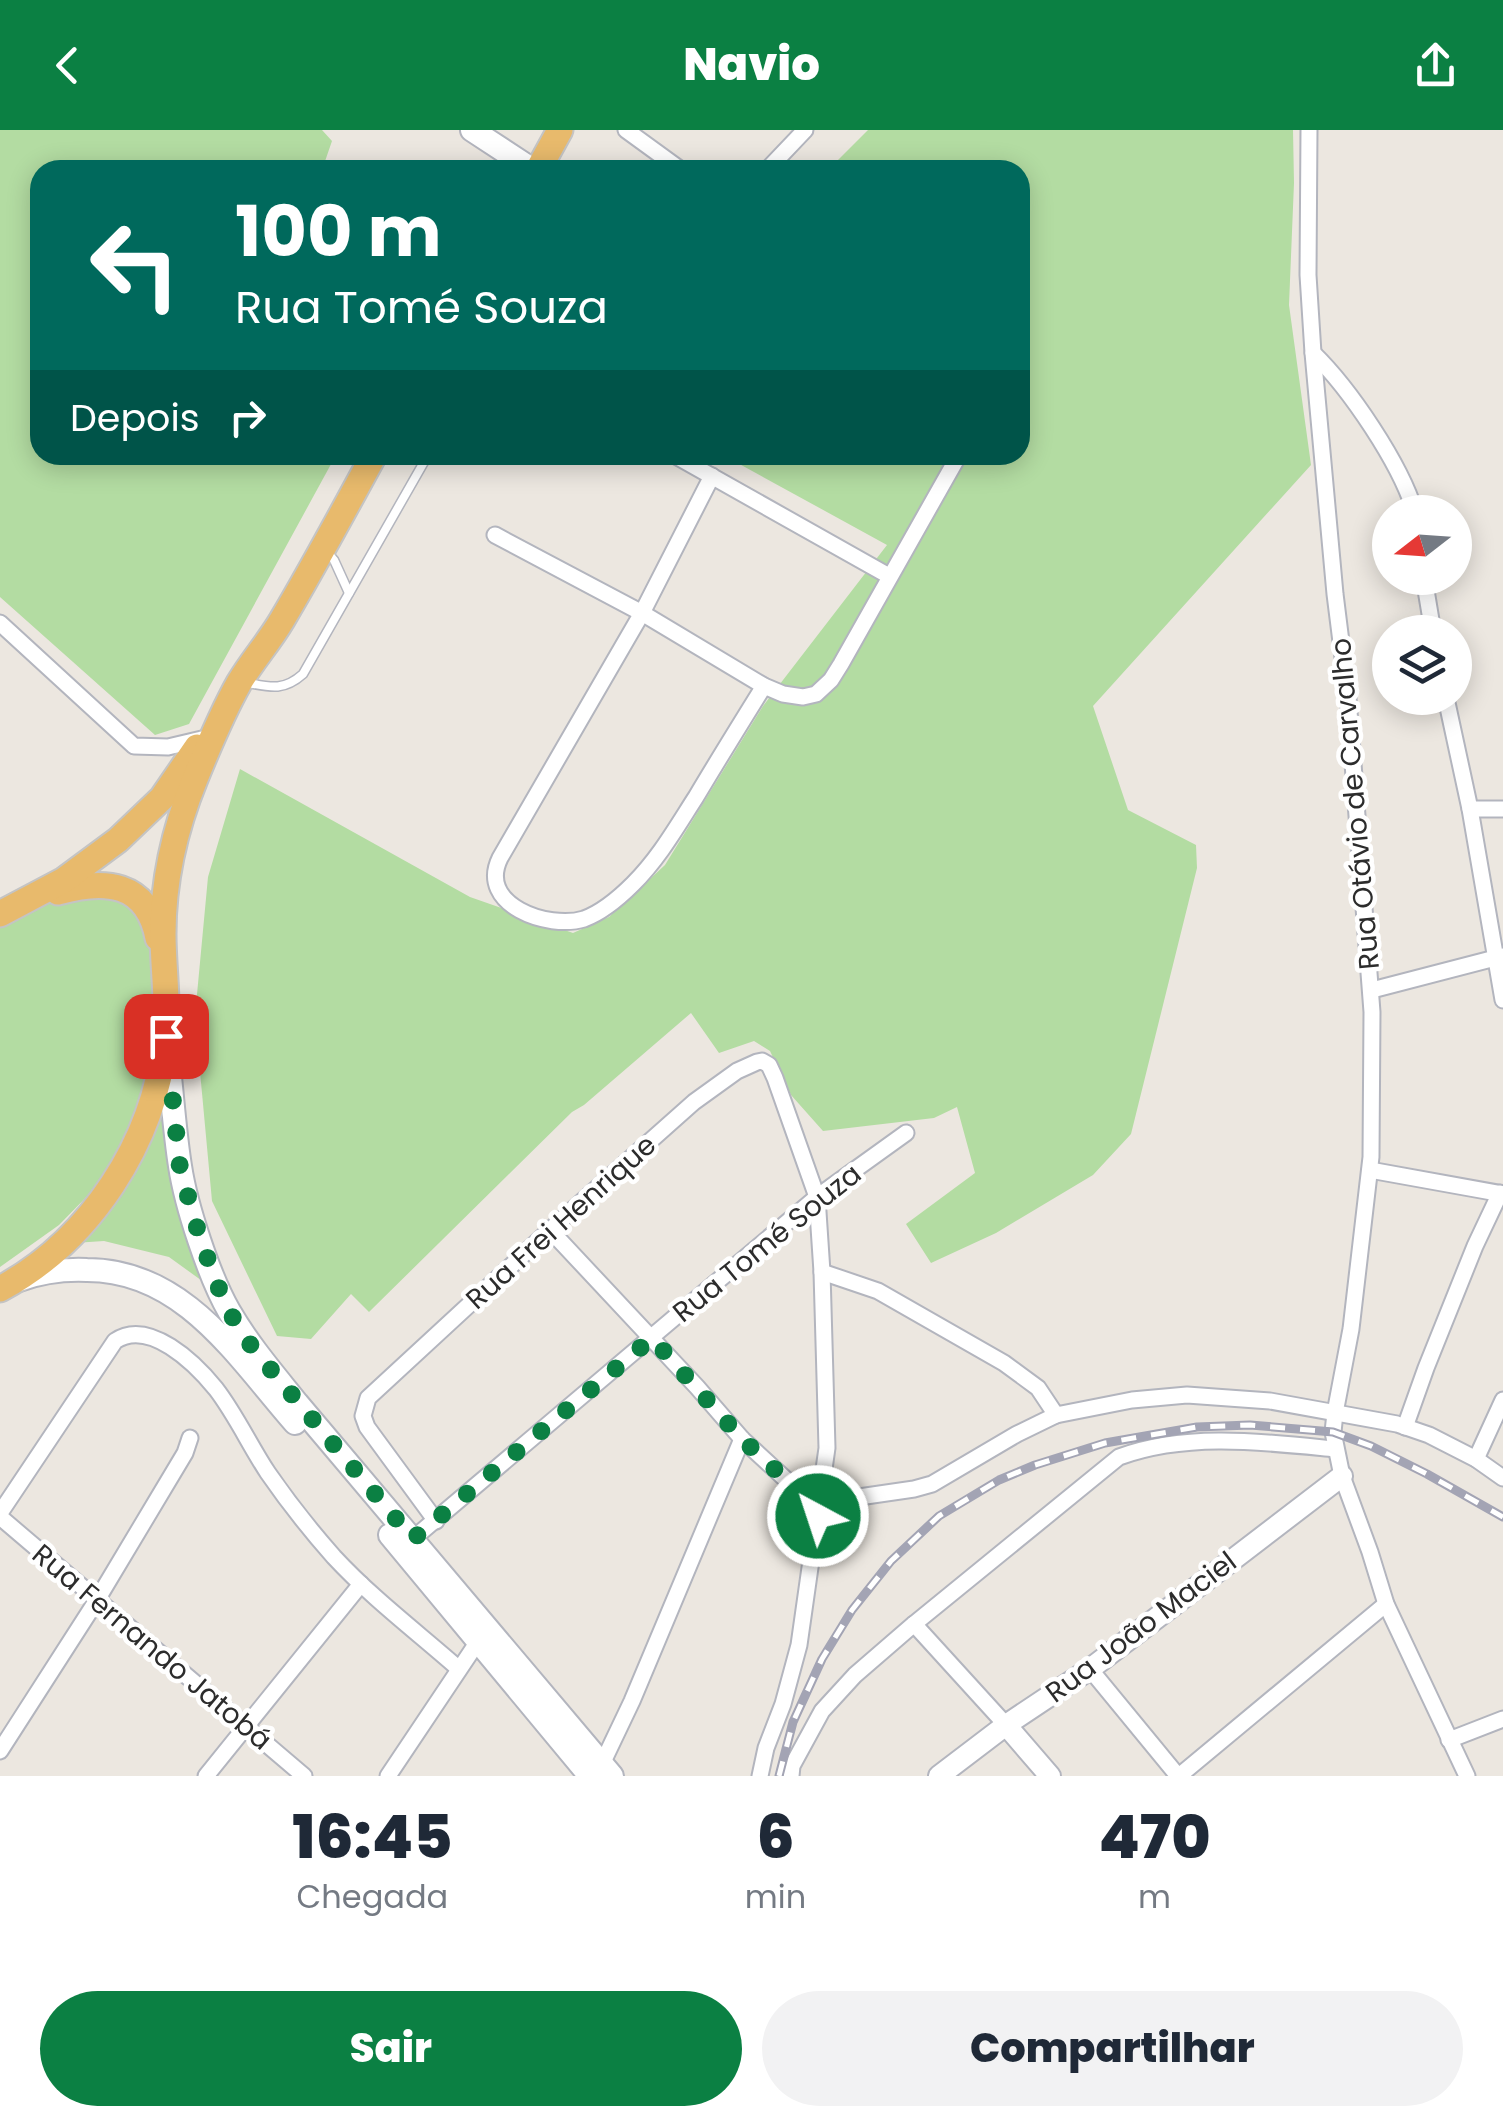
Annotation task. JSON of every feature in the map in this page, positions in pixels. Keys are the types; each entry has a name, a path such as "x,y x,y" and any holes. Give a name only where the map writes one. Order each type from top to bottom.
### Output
{"highway":[{"path":"542,160 560,130"},
{"path":"0,914 64,880 118,840 162,798 274,634 369,465"},
{"path":"3,1288 78,1230 104,1198 150,1110 166,1036 163,931 170,862 195,779 236,690"},
{"path":"24,900 82,885 122,888 150,912 157,932 164,987"}],"main road":[{"path":"472,130 520,160"},
{"path":"166,1036 180,1168 226,1307 252,1347 407,1544 601,1772"},
{"path":"3,1288 24,1278 63,1269 107,1270 131,1275 171,1294 225,1341 407,1544"}],"street":[{"path":"626,130 666,160"},
{"path":"777,160 806,130"},
{"name":"Rua Otávio de Carvalho","path":"1309,130 1308,275 1313,353 1348,698 1372,990 1370,1170 1351,1328 1333,1432 1342,1476 1386,1604 1467,1776"},
{"path":"1313,353 1354,400 1407,495"},
{"path":"692,465 890,576"},
{"path":"495,535 642,613 764,686 792,697 816,694 841,664 953,465"},
{"path":"712,476 642,613 496,865 494,881 502,898 547,919 562,921 580,920 609,905 656,861 764,686"},
{"path":"0,623 134,746 168,747 203,739"},
{"path":"1450,715 1500,956 1503,1000"},
{"path":"1470,808 1503,809"},
{"path":"1372,990 1500,956"},
{"name":"Rua Frei Henrique","path":"436,1521 367,1427 363,1416 368,1398 694,1102 737,1071 762,1061 769,1065 817,1197"},
{"name":"Rua Tomé Souza","path":"407,1544 817,1197 906,1133"},
{"path":"1370,1170 1501,1194 1475,1246 1405,1427"},
{"path":"760,1776 799,1645 827,1448 817,1197"},
{"path":"550,1230 742,1439 806,1498 818,1516"},
{"path":"822,1272 878,1291 1004,1362 1038,1388 1056,1415"},
{"path":"0,1515 115,1341 137,1333 156,1338 214,1386 269,1474 333,1555 459,1669"},
{"path":"818,1516 859,1497 932,1484 1056,1415 1117,1402 1187,1395 1270,1401 1405,1427 1429,1435 1503,1478"},
{"path":"1476,1460 1503,1400"},
{"path":"0,1752 97,1600 190,1438"},
{"path":"601,1772 742,1439"},
{"path":"791,1776 792,1766 822,1711 855,1675 1119,1457 1156,1446 1207,1442 1262,1442 1335,1449"},
{"name":"Rua João Maciel","path":"939,1776 1090,1669 1342,1476"},
{"name":"Rua Fernando Jatobá","path":"0,1515 304,1776"},
{"path":"206,1776 361,1584"},
{"path":"1090,1669 1178,1776 1386,1604"},
{"path":"914,1624 1050,1776"},
{"path":"388,1776 483,1635"},
{"path":"1448,1740 1503,1719"}],"lane":[{"path":"236,690 292,684 303,674 422,465"},
{"path":"323,548 334,560 349,592"}],"green space":[{"path":"0,130 322,130 332,141 325,160 30,160 30,465 331,465 189,724 155,735 0,597"},
{"path":"868,130 1293,130 1289,305 1311,465 1093,706 1128,810 1196,845 1197,868 1131,1134 1093,1175 996,1233 931,1263 906,1224 975,1173 957,1107 934,1118 823,1131 791,1095 770,1051 754,1041 719,1053 691,1013 572,1112 369,1312 351,1294 311,1339 277,1336 212,1201 198,1050 196,1005 208,877 240,769 470,897 573,933 609,917 665,865 763,706 887,545 741,465 1030,465 1030,160 838,160"},
{"path":"83,892 132,904 144,920 157,1003 154,1055 138,1115 102,1181 59,1225 0,1267 0,922 54,899"},
{"path":"166,1104 205,1283 169,1257 104,1241 74,1243 150,1141"}],"railway":[{"path":"779,1776 793,1722 822,1659 852,1610 891,1561 939,1516 999,1480 1035,1465 1105,1443 1197,1427 1250,1425 1333,1432 1371,1446 1503,1517"}],"route":[{"path":"166,1036 180,1168 200,1238 226,1307 297,1403 413,1539 652,1338 742,1439 806,1498 818,1516"}]}
